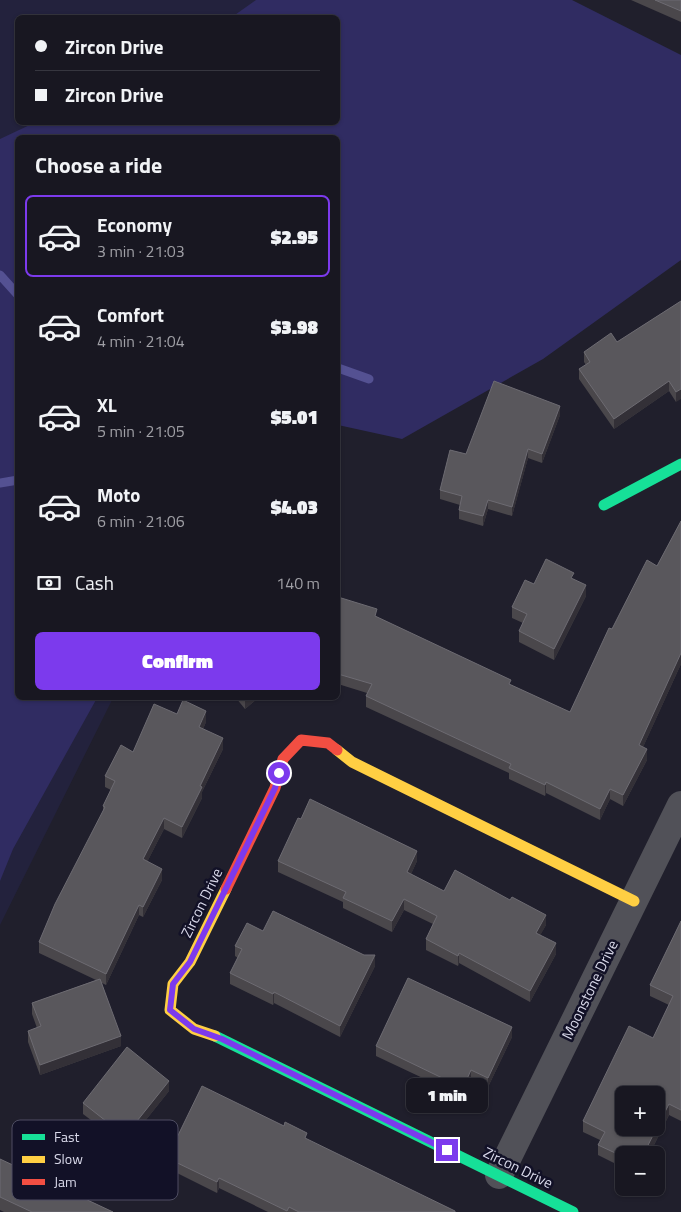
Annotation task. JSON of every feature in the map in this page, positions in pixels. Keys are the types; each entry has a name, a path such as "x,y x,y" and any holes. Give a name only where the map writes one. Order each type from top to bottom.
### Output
{"street":[{"path":"604,505 681,464"},
{"name":"Zircon Drive","path":"573,1212 222,1039 194,1029 170,1010 173,984 190,962 275,788 283,759 301,740 328,743 352,762 634,901"},
{"name":"Moonstone Drive","path":"499,1175 681,805"}],"shaded area":[{"path":"0,0 460,0 340,136 15,135 15,700 112,700 0,925"},
{"path":"256,0 572,0 681,55 681,260 543,359 402,439 340,425 340,135 15,135 15,700 96,700 13,849 0,881 0,139 30,125 340,125 340,15 235,15"}],"building":[{"path":"655,0 681,0 681,11"},
{"path":"681,301 681,389 676,392 669,381 614,419 579,369 590,362 584,352 611,333 617,342"},
{"path":"494,381 560,406 542,454 528,449 512,507 488,500 483,516 459,510 462,496 440,490 450,450 466,454"},
{"path":"681,521 681,653 639,745 647,749 623,795 610,789 600,809 546,782 545,785 509,768 511,764 366,696 372,684 340,675 340,598 377,609 375,616 511,680 509,684 570,712 609,628 612,629 647,560 657,566"},
{"path":"546,559 574,573 571,578 586,585 554,649 519,631 527,614 512,607 525,580 534,584"},
{"path":"183,700 206,711 199,727 223,738 182,827 164,818 143,859 162,869 143,907 139,905 106,974 39,942 55,904 105,807 103,806 115,781 105,776 121,745 133,752 154,704 177,714"},
{"path":"310,799 417,851 407,872 444,891 455,870 510,900 512,897 546,915 536,933 556,943 530,991 459,953 458,956 426,939 437,916 404,899 392,921 343,898 346,892 278,861 298,818 301,819"},
{"path":"273,911 364,955 375,955 340,1026 274,992 273,994 230,973 242,949 235,946 247,923 263,931"},
{"path":"681,921 681,1110 669,1104 665,1112 665,1086 615,1086 615,1136 653,1136 648,1146 615,1146 615,1153 598,1145 605,1132 583,1121 629,1026 653,1038 673,996 650,985"},
{"path":"408,978 512,1027 488,1078 471,1070 463,1088 376,1046"},
{"path":"100,979 121,1036 40,1065 28,1031 41,1026 32,1003"},
{"path":"127,1047 169,1081 138,1120 105,1120 83,1103"},
{"path":"202,1086 284,1126 285,1122 307,1133 305,1138 455,1212 299,1212 289,1207 287,1211 219,1178 217,1182 178,1163 178,1135"},
{"path":"0,1159 12,1165 12,1200 87,1200 113,1212 32,1212 0,1197"}],"waterway":[{"path":"0,275 15,292"},
{"path":"340,369 369,379"},
{"path":"0,483 15,480"}],"traffic: fast":[{"path":"604,505 681,464"},
{"path":"215,1036 573,1212"}],"traffic: slow":[{"path":"337,750 352,762 634,901"},
{"path":"215,1036 194,1029 170,1010 173,984 190,962 226,889"}],"traffic: jam":[{"path":"226,889 275,788 283,759 301,740 328,743 337,750"}],"route":[{"path":"279,773 275,788 190,962 173,984 170,1010 194,1029 222,1039 447,1150"}]}
